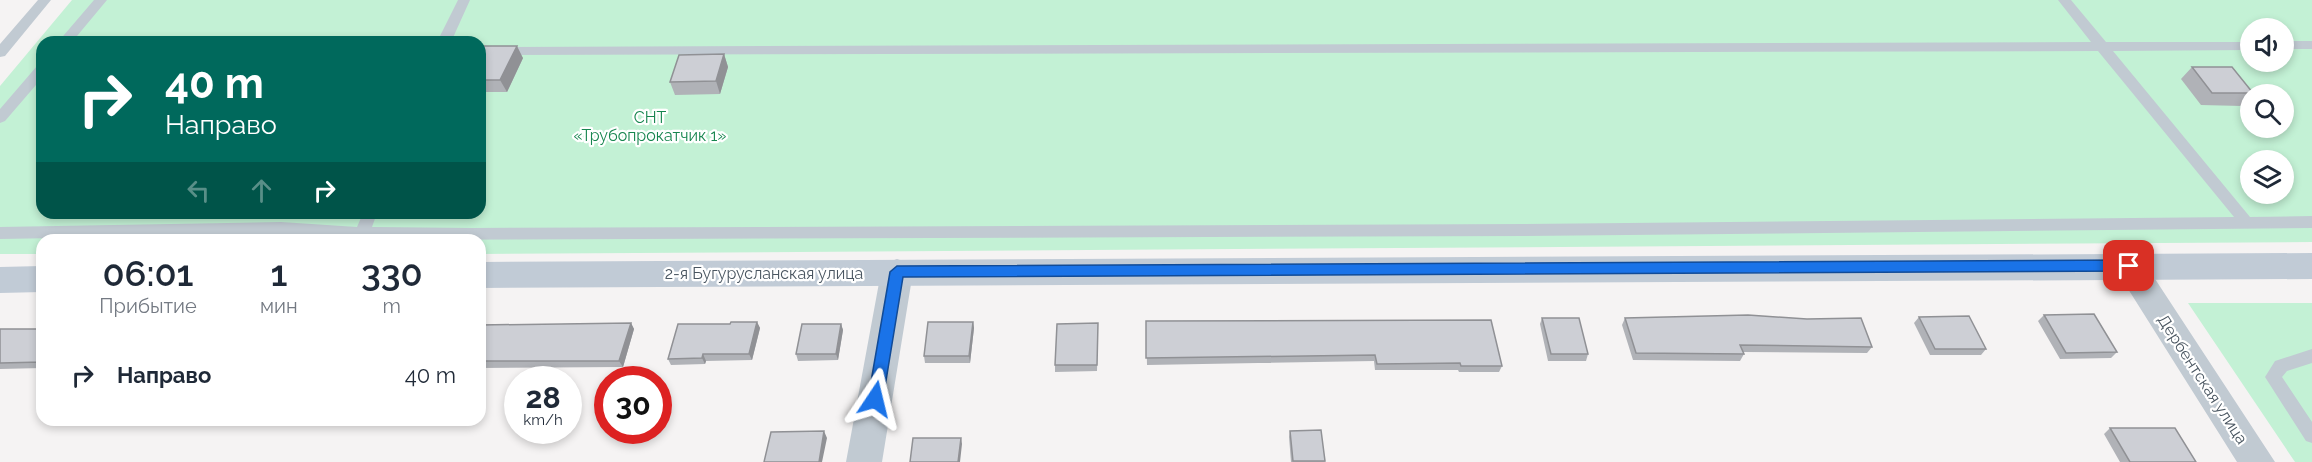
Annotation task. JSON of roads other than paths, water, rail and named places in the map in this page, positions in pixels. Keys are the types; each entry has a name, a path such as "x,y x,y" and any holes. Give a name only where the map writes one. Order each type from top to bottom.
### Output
{"street":[{"name":"Дербентская улица","path":"2129,266 2257,462"},
{"name":"2-я Бугурусланская улица","path":"486,275 2312,266"},
{"path":"864,462 897,272"},
{"path":"0,280 36,279"}],"lane":[{"path":"0,53 45,0"},
{"path":"70,36 101,0"},
{"path":"447,36 464,0"},
{"path":"2064,0 2246,222"},
{"path":"2294,45 2312,45"},
{"path":"486,51 2240,46"},
{"path":"0,118 36,76"},
{"path":"361,234 367,219"},
{"path":"486,235 1513,230 2312,222"},
{"path":"0,233 281,228 340,234"},
{"path":"2312,356 2281,366 2273,377 2312,436"}],"park label":[{"name":"СНТ «Трубопрокатчик 1»","path":"650,126"}]}
